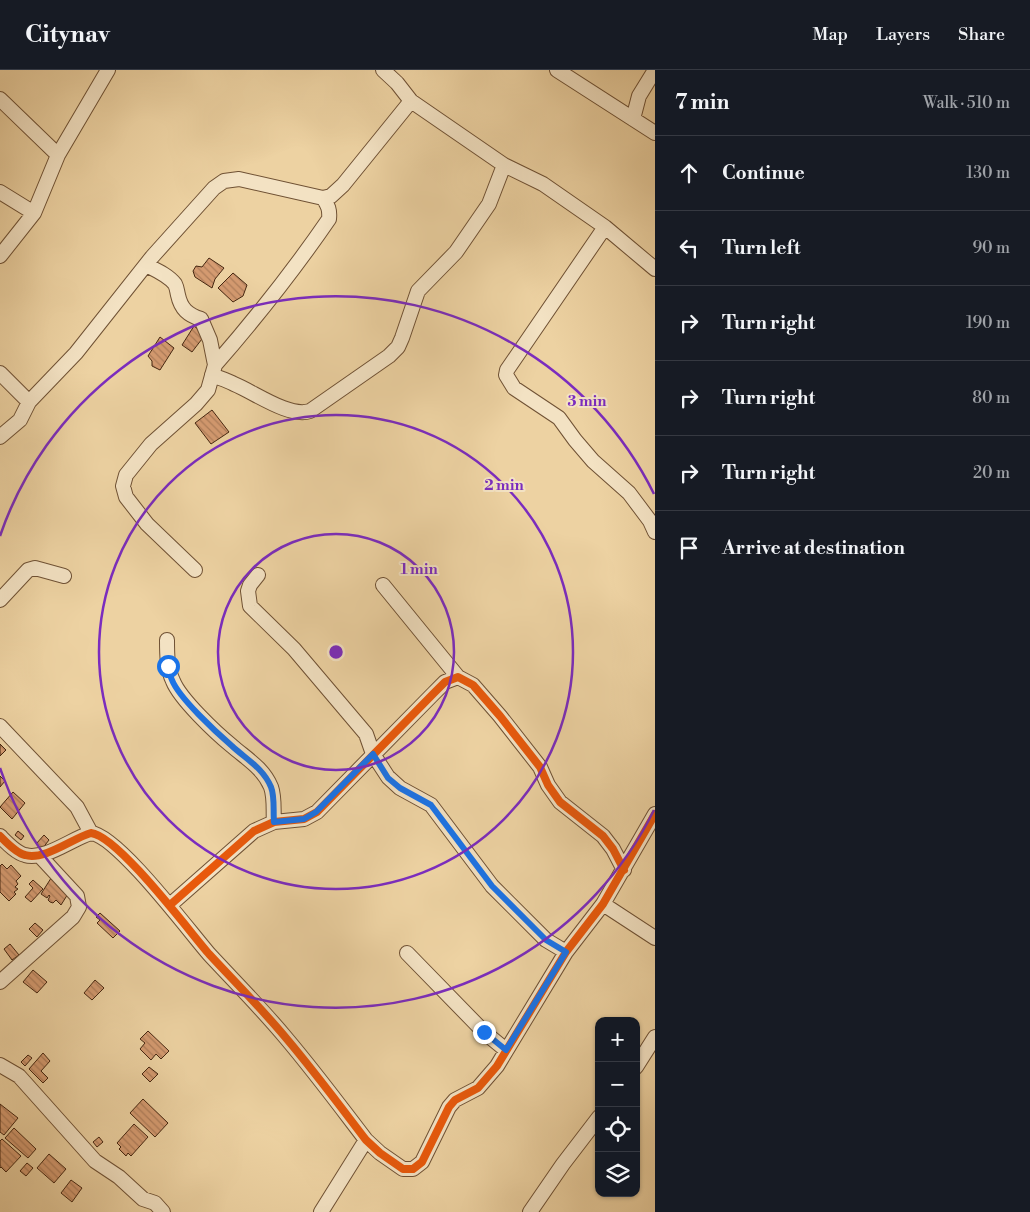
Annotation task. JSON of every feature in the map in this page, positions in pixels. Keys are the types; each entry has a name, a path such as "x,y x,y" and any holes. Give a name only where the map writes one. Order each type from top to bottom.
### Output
{"street":[{"path":"0,256 34,213 58,155 108,70"},
{"path":"383,70 397,83 411,101 504,165 543,184 604,227 655,269"},
{"path":"557,70 655,133"},
{"path":"632,119 638,96 655,70"},
{"path":"0,99 58,155"},
{"path":"0,437 20,420 29,402 76,352 146,265 214,188 224,181 239,179 322,198 331,196 343,185 411,101"},
{"path":"213,370 234,384 284,408 304,413 310,411 389,356 398,347 418,292 456,252 489,204 504,165"},
{"path":"0,192 34,213"},
{"path":"213,370 303,257 329,219 330,212 328,206 322,198"},
{"path":"604,227 507,370 506,375 514,388 559,418 593,461 629,493 650,520 655,532"},
{"path":"146,265 163,274 176,286 184,310 188,315 200,320 210,340 213,370 208,390 190,410 151,444 126,475 123,486 126,497 147,524 195,570"},
{"path":"0,373 29,402"},
{"path":"0,600 28,570 35,568 64,576"},
{"path":"258,575 248,591 250,606 294,649 366,734 373,754 388,778 400,788 431,805 492,886 546,940 566,952"},
{"path":"383,585 458,678 473,685 500,716 540,767 548,785 560,802 603,836 613,849 624,870"},
{"path":"167,640 168,666 175,686 192,707 232,746 252,760 262,773 271,787 274,822"},
{"path":"170,905 254,831 274,822 304,819 316,812 445,682 458,678"},
{"path":"0,726 77,807 91,833"},
{"path":"0,836 24,855 39,855 91,833 98,834 113,845 170,905 208,952 286,1038 366,1140 380,1153 403,1169 413,1168 422,1162 449,1107 455,1100 478,1088 497,1066 566,952 603,904 655,814"},
{"path":"0,982 73,917 79,907 77,896 39,855"},
{"path":"603,904 655,938"},
{"path":"407,953 484,1032 506,1050"},
{"path":"639,1062 655,1036"},
{"path":"0,1065 19,1076 95,1161 119,1177 143,1199 155,1203 163,1212"},
{"path":"530,1212 595,1122"},
{"path":"322,1212 366,1140"}],"building":[{"path":"209,258 224,268 215,279 212,288 195,277 193,271 196,266 202,267"},
{"path":"233,273 247,285 243,296 233,302 218,288"},
{"path":"194,326 205,335 192,352 182,345"},
{"path":"160,337 174,348 160,370 152,366 152,361 148,356"},
{"path":"212,410 229,432 211,444 195,423"},
{"path":"0,744 6,750 0,756"},
{"path":"0,776 5,781 0,787"},
{"path":"13,792 25,803 12,819 0,807"},
{"path":"18,831 24,836 21,840 15,835"},
{"path":"44,835 49,840 42,849 36,844"},
{"path":"2,864 7,869 11,865 21,876 16,881 18,884 15,887 18,889 14,892 16,894 9,901 0,892 0,866"},
{"path":"53,875 71,889 61,905 56,900 53,903 50,902 48,900 49,895 47,898 41,894"},
{"path":"33,880 43,889 31,902 25,897 33,888 29,884"},
{"path":"100,913 120,931 113,938 97,923 100,920 96,917"},
{"path":"35,923 43,930 37,937 29,929"},
{"path":"10,944 19,955 12,960 4,949"},
{"path":"33,970 47,982 37,993 23,982"},
{"path":"95,980 104,988 92,1000 84,993"},
{"path":"148,1031 169,1051 161,1059 156,1054 151,1060 140,1049 145,1043 140,1039"},
{"path":"43,1053 50,1061 41,1071 48,1078 43,1083 29,1069"},
{"path":"28,1055 32,1058 25,1066 21,1062"},
{"path":"149,1067 158,1074 150,1082 142,1074"},
{"path":"143,1099 168,1123 155,1137 130,1113"},
{"path":"0,1104 18,1118 4,1135 0,1132"},
{"path":"134,1124 148,1137 131,1156 128,1153 126,1156 119,1149 121,1147 117,1143"},
{"path":"14,1128 36,1149 28,1158 5,1138"},
{"path":"99,1137 103,1142 97,1147 93,1142"},
{"path":"2,1139 21,1156 6,1172 0,1168 0,1141"},
{"path":"49,1154 66,1169 54,1183 37,1168"},
{"path":"27,1163 33,1168 26,1176 20,1171"},
{"path":"71,1180 82,1188 72,1202 61,1193"}],"cycle path":[{"path":"170,905 254,831 274,822 304,819 317,812 445,682 458,677 473,685 500,716 540,767 548,785 560,802 603,836 613,849 624,870"},
{"path":"0,836 18,852 33,856 49,852 91,833 103,838 118,850 153,886 209,954 277,1027 366,1140 380,1153 403,1169 413,1169 422,1162 449,1107 455,1100 478,1088 497,1066 566,952 603,904 655,814"}],"route":[{"path":"168,666 178,692 232,746 252,760 262,773 271,787 274,822 304,819 316,812 373,754 388,778 400,788 431,805 492,886 546,940 566,952 506,1050 484,1032"}]}
